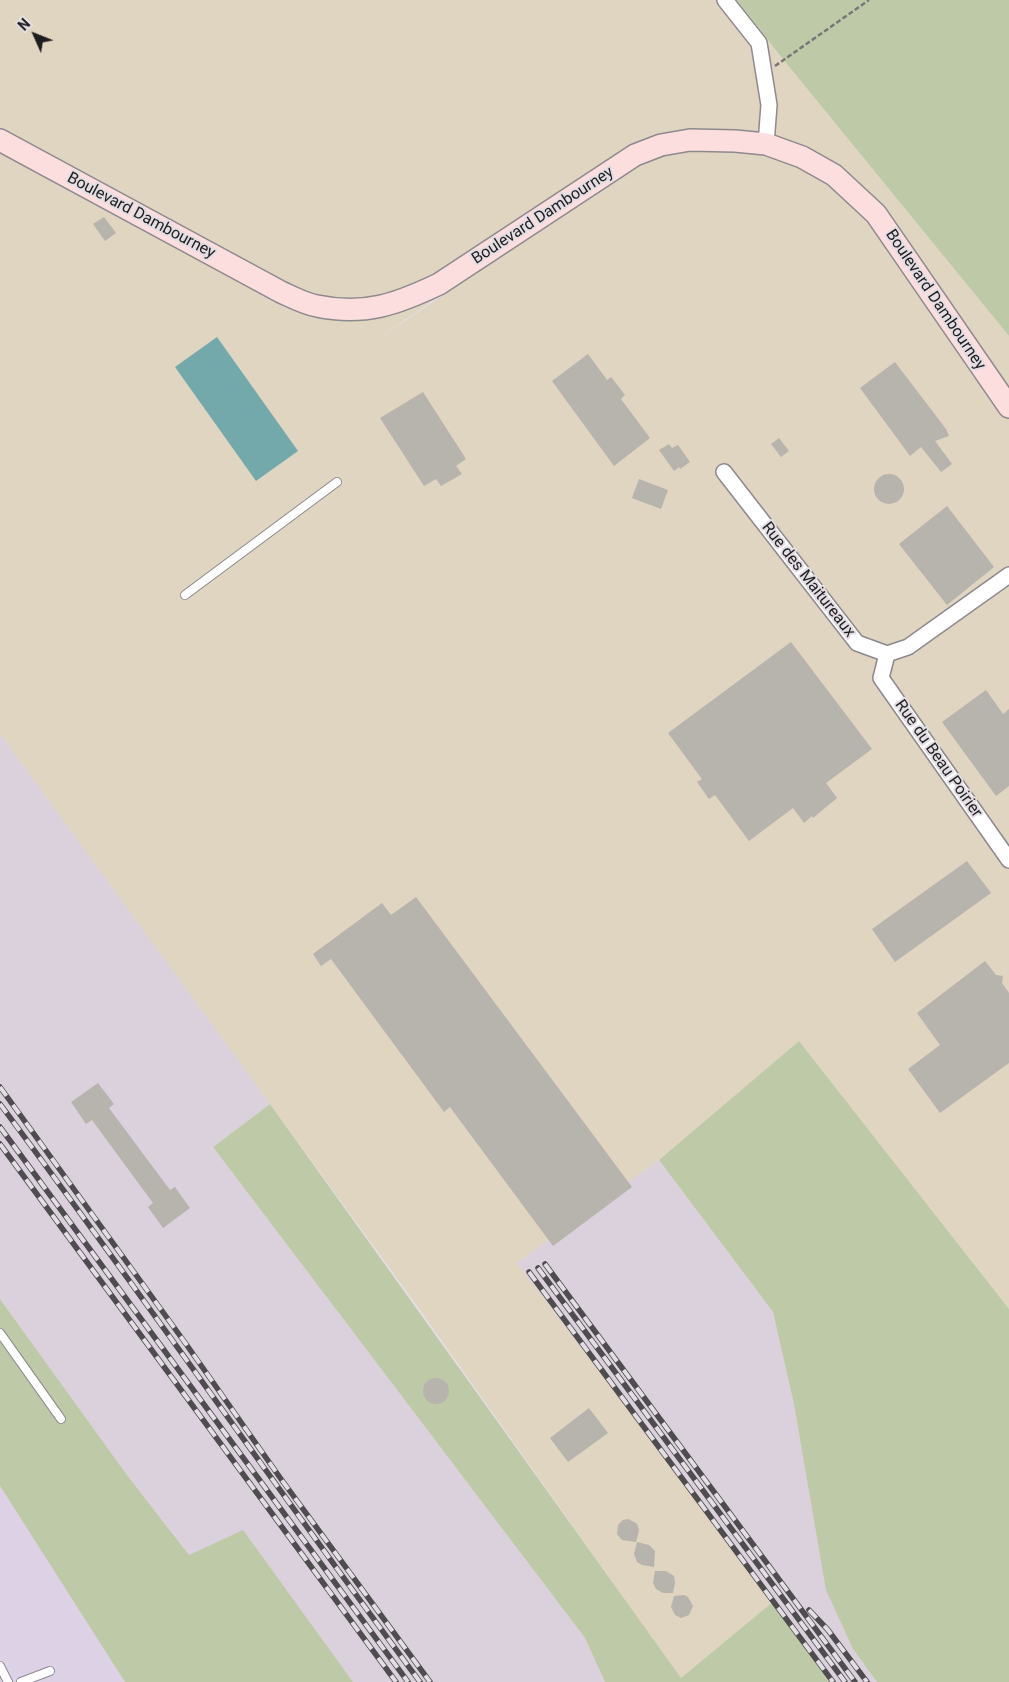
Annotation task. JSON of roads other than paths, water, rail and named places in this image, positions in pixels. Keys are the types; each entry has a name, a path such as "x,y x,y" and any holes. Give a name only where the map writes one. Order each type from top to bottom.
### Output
{"street":[{"path":"725,0 759,43 769,105 766,144"},
{"name":"Boulevard Dambourney","path":"0,140 281,292 316,306 349,309 375,308 409,298 440,284 635,155 662,145 690,140 766,144 802,156 834,175 876,214 1009,407"},
{"name":"Rue des Maitureaux","path":"724,472 857,643 887,654"},
{"path":"887,654 908,647 1009,575"},
{"name":"Rue du Beau Poirier","path":"887,654 881,678 1009,860"}],"lane":[{"path":"185,595 337,482"},
{"path":"0,1333 61,1419"},
{"path":"0,1666 8,1682"},
{"path":"21,1682 50,1671"}],"water":[{"path":"217,337 298,451 256,481 175,367"}],"railway":[{"path":"0,1087 281,1479 430,1682"},
{"path":"0,1104 420,1682"},
{"path":"0,1127 408,1682"},
{"path":"0,1144 396,1682"},
{"path":"545,1264 855,1682"},
{"path":"538,1268 845,1682"},
{"path":"529,1272 833,1682"},
{"path":"809,1610 828,1630 867,1682"}]}
